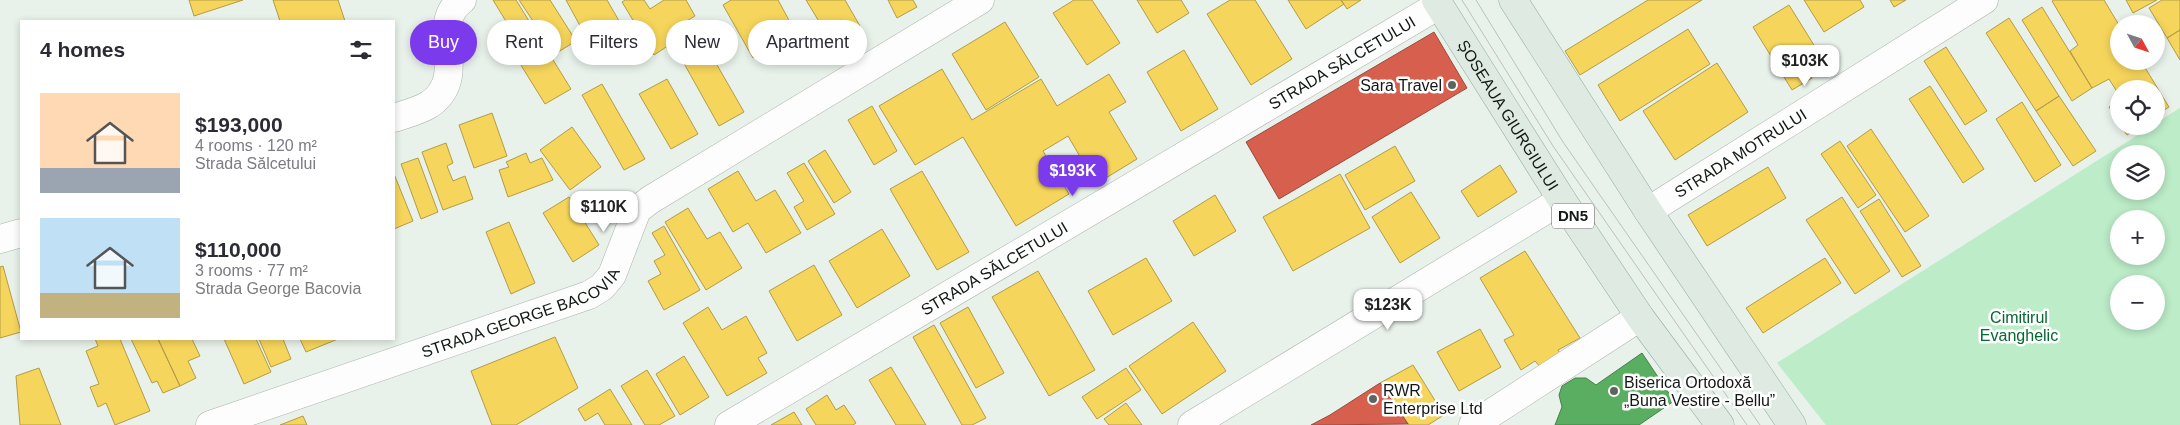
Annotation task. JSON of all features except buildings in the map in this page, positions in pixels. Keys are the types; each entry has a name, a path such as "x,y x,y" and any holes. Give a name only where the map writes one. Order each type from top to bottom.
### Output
{"main road":[{"path":"1514,0 1648,210 1792,425"},
{"name":"ȘOSEAUA GIURGIULUI","path":"1438,2 1562,200 1640,317 1720,425"}],"street":[{"path":"395,118 430,103 446,84 450,70 446,27 449,16 462,0"},
{"name":"STRADA GEORGE BACOVIA","path":"210,425 589,295 602,287 612,274 637,210 650,200 980,0"},
{"name":"STRADA MOTRULUI","path":"1648,210 1984,0"},
{"name":"STRADA SĂLCETULUI","path":"729,425 1438,2"},
{"path":"1192,425 1562,200"},
{"path":"0,239 20,233"},
{"path":"1473,425 1640,317"}],"green space":[{"name":"Cimitirul Evanghelic","path":"2180,108 2180,425 1826,425 1777,363 2110,153 2110,200 2165,200 2165,145 2122,145 2138,135 2165,135 2165,117"}],"tram line":[{"path":"1462,0 1553,146 1747,425"},
{"path":"1476,0 1563,142 1760,425"}],"place":[{"name":"Sara Travel","path":"1452,85"},
{"name":"Biserica Ortodoxă „Buna Vestire - Bellu”","path":"1614,391"},
{"name":"RWR Enterprise Ltd","path":"1373,399"}]}
